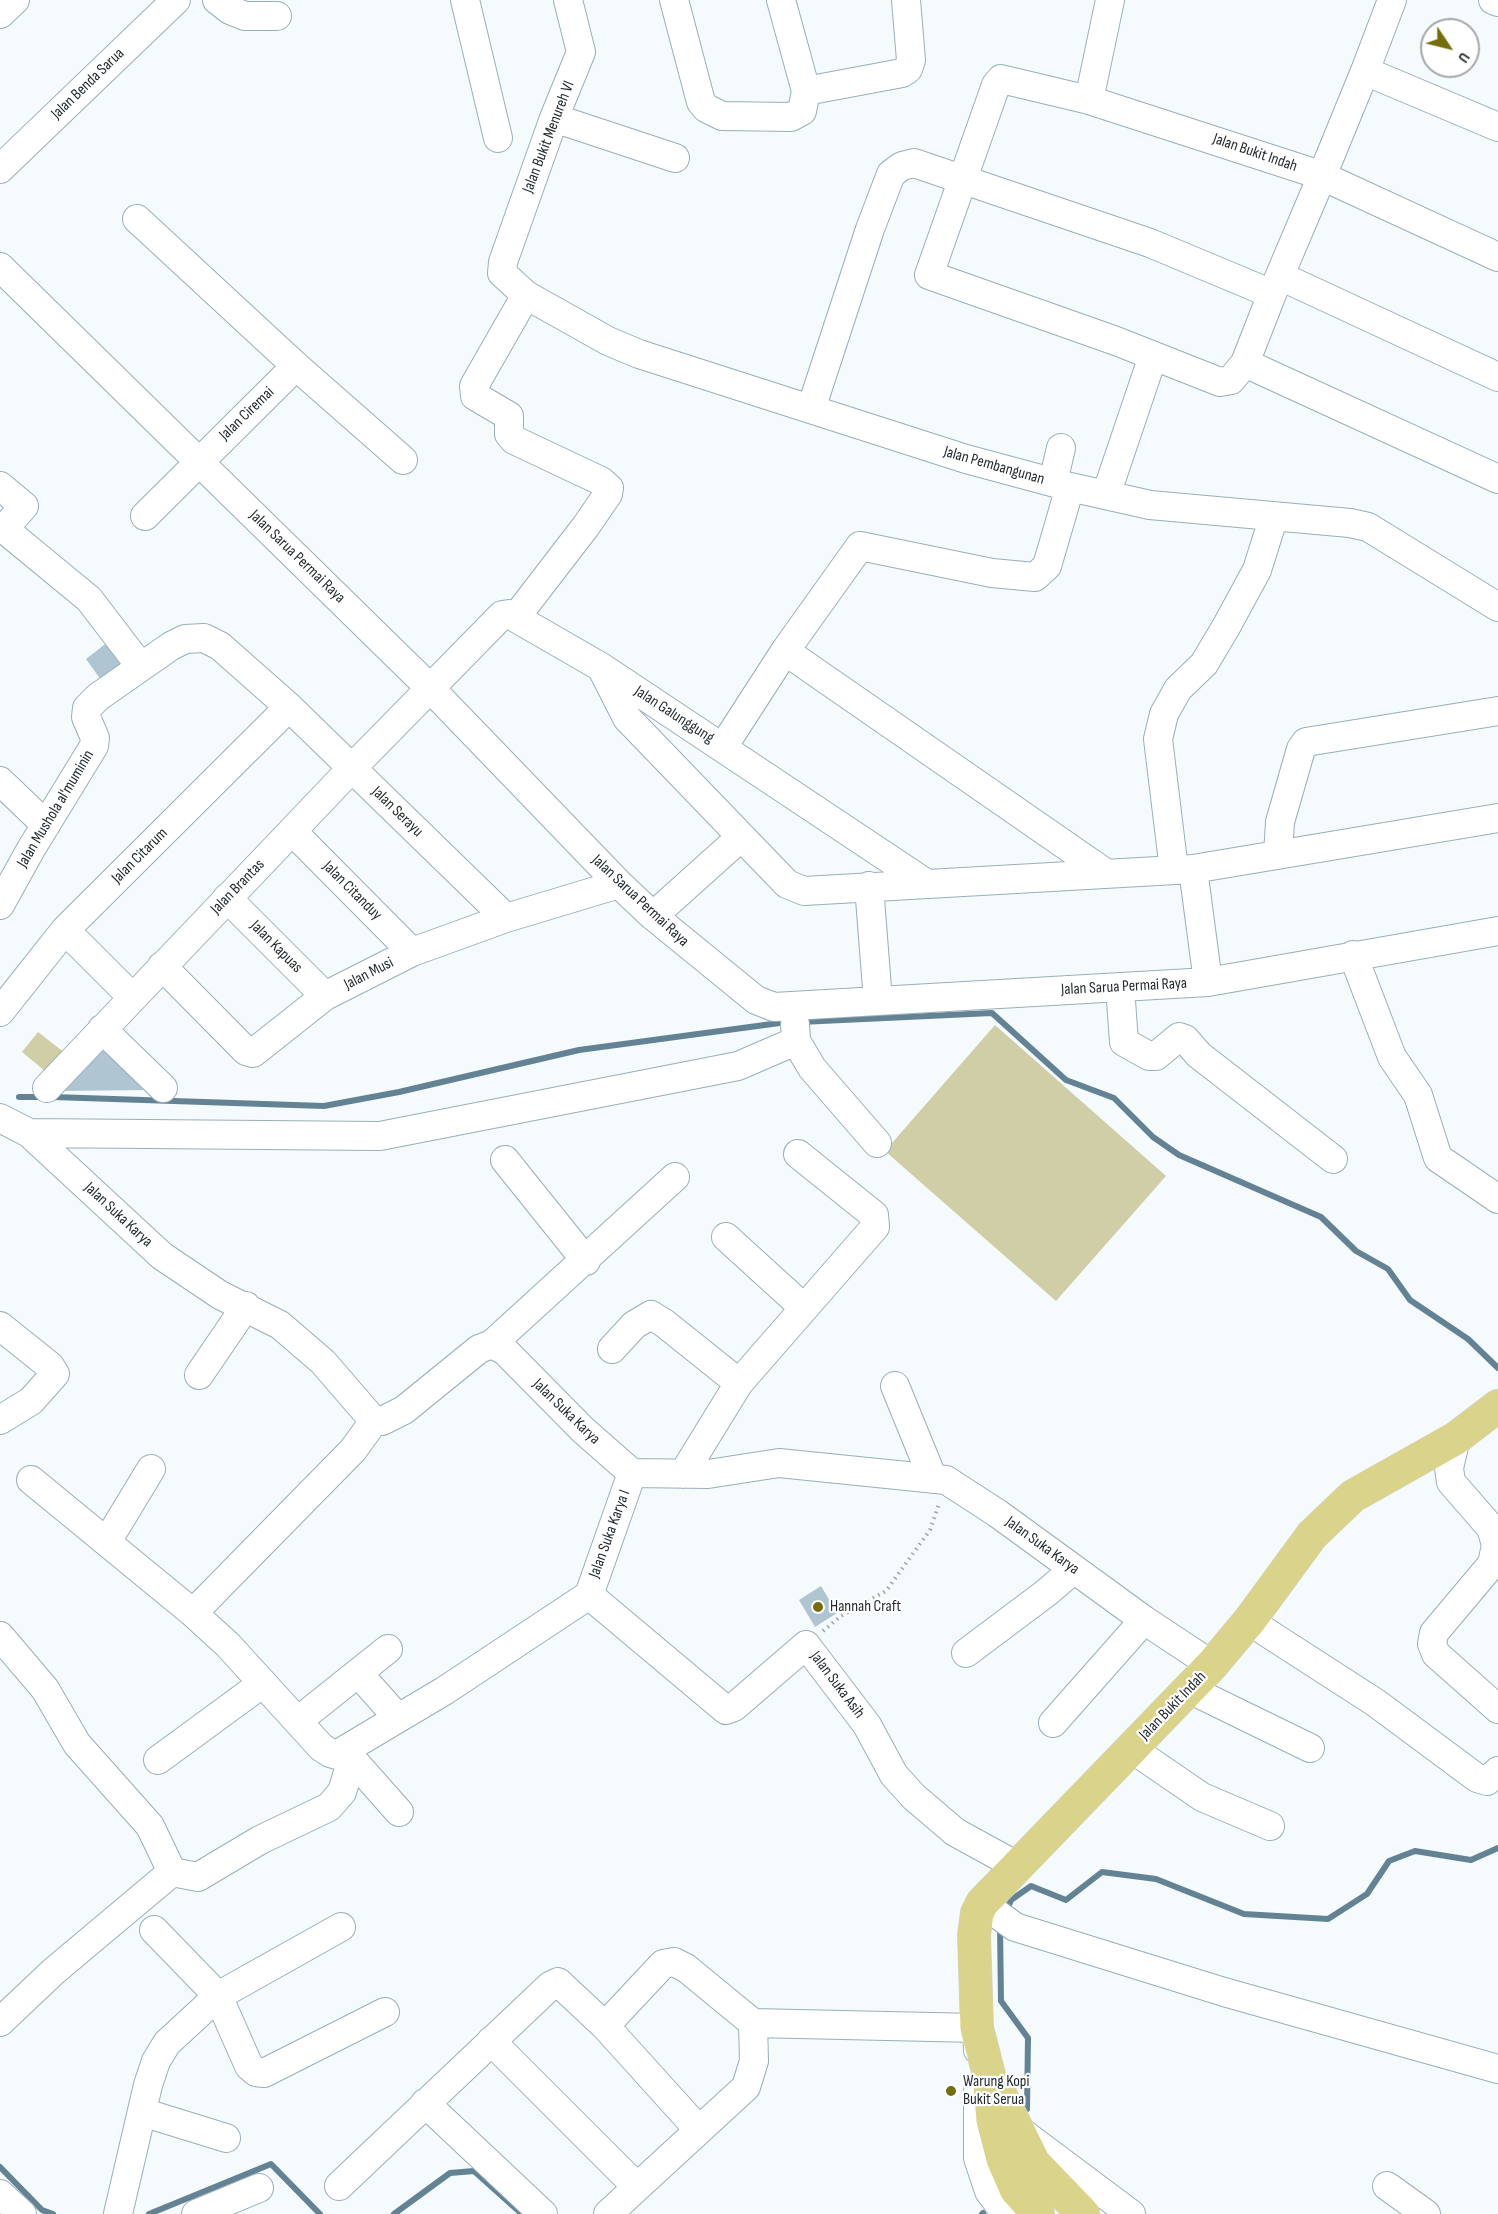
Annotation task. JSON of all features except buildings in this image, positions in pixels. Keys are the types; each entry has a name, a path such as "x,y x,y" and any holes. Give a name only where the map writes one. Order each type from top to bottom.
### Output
{"main road":[{"name":"Jalan Bukit Indah","path":"1038,2214 1016,2189 1003,2159 993,2120 989,2075 977,2028 974,1935 977,1913 998,1914 1017,1866 1212,1665 1249,1621 1312,1535 1353,1496 1456,1437 1498,1406"},
{"name":"Jalan Bukit Indah","path":"989,2075 1020,2131 1034,2163 1083,2214"}],"street":[{"path":"0,14 15,0"},
{"name":"Jalan Benda Sarua","path":"0,168 176,0"},
{"path":"217,0 237,14 277,16"},
{"path":"465,0 498,138"},
{"name":"Jalan Bukit Menureh VI","path":"502,273 503,262 554,118 581,52 568,0"},
{"path":"674,0 701,102 713,113 722,116 791,117 802,111 806,91 781,0"},
{"path":"806,91 902,74 908,69 911,60 906,0"},
{"path":"1089,99 1110,0"},
{"path":"964,179 928,273 931,278 1220,382 1231,380 1245,363 1392,0"},
{"path":"1493,0 1498,2"},
{"path":"1365,71 1498,127"},
{"name":"Jalan Bukit Indah","path":"964,179 996,85 1001,79 1089,99 1322,176 1498,258"},
{"path":"554,118 675,158"},
{"path":"812,409 870,229 891,174 902,166 914,163 1276,285 1498,377"},
{"path":"137,219 296,366 403,460"},
{"name":"Jalan Sarua Permai Raya","path":"0,267 431,689 619,884 653,916 756,1000 774,1007 795,1023 878,1001 1208,982 1498,931"},
{"name":"Jalan Pembangunan","path":"502,273 526,295 608,341 639,354 966,459 1062,485 1150,505 1350,523 1368,527 1498,607"},
{"path":"431,689 502,615 509,614 516,617 608,494 609,488 601,481 514,440 509,431 509,416 475,396 474,386 526,295"},
{"path":"1106,495 1153,356"},
{"path":"1245,363 1498,479"},
{"name":"Jalan Ciremai","path":"145,516 296,366"},
{"path":"723,747 785,651 860,546 992,573 1035,578 1047,566 1062,485 1061,448"},
{"path":"0,486 24,506 4,529 89,599 141,667"},
{"path":"1208,982 1158,739 1164,714 1178,689 1204,664 1257,570 1274,516"},
{"name":"Jalan Galunggung","path":"516,617 601,667 927,884"},
{"name":"Jalan Mushola al'muminin","path":"0,905 94,746 94,738 86,717 87,708 141,667 185,639 204,638 220,646 289,707"},
{"path":"785,651 1107,874"},
{"path":"601,667 627,718 741,837 794,888 804,891 1184,869 1498,818"},
{"name":"Jalan Brantas","path":"47,1088 352,768 431,689"},
{"name":"Jalan Serayu","path":"289,707 506,918"},
{"name":"Jalan Citarum","path":"0,1012 65,930 289,707"},
{"path":"1278,854 1280,822 1301,748 1306,742 1498,711"},
{"path":"0,781 46,825"},
{"name":"Jalan Citanduy","path":"292,831 412,952"},
{"path":"653,916 741,837"},
{"name":"Jalan Musi","path":"162,966 246,1051 253,1053 325,996 412,952 506,918 619,884"},
{"path":"869,886 878,1001"},
{"name":"Jalan Kapuas","path":"227,898 325,996"},
{"path":"65,930 132,997"},
{"path":"1353,955 1392,1057 1418,1095 1438,1158 1498,1199"},
{"path":"1120,987 1124,1042 1149,1056 1156,1056 1179,1037 1185,1039 1199,1055 1333,1159"},
{"path":"29,1133 380,1136 738,1066 795,1023 812,1068 878,1143"},
{"path":"102,1029 163,1088"},
{"name":"Jalan Suka Karya","path":"0,1118 29,1133 162,1256 220,1295 280,1325 322,1362 374,1421"},
{"path":"683,1474 739,1383 875,1227 874,1215 798,1154"},
{"path":"505,1160 586,1261"},
{"path":"193,1613 353,1450 374,1421 382,1421 404,1410 479,1348 492,1344 586,1261 675,1177"},
{"path":"726,1237 804,1308"},
{"path":"199,1375 246,1306"},
{"path":"612,1349 634,1325 651,1316 664,1323 739,1383"},
{"path":"0,1326 50,1366 55,1374 31,1401 0,1420"},
{"name":"Jalan Suka Karya","path":"492,1344 505,1350 583,1430 632,1473 683,1474 735,1471 779,1463 940,1480 997,1513 1144,1620 1212,1665"},
{"path":"895,1386 940,1480"},
{"path":"1456,1437 1449,1468 1451,1482 1491,1528 1496,1545 1492,1564 1434,1633 1432,1644 1437,1653 1498,1709"},
{"path":"108,1540 151,1469"},
{"name":"Jalan Suka Karya I","path":"589,1595 632,1473"},
{"path":"31,1480 108,1540 193,1613 263,1683 321,1747 330,1753 345,1756 399,1812"},
{"path":"966,1653 1074,1569"},
{"path":"172,1872 198,1877 260,1840 329,1808 342,1792 345,1756 398,1718 444,1691 589,1595"},
{"name":"Jalan Suka Asih","path":"589,1595 726,1710 734,1707 806,1645 867,1725 894,1774 914,1797 955,1832 1017,1866"},
{"path":"1053,1723 1144,1620"},
{"path":"1249,1621 1376,1703 1477,1778 1487,1781 1498,1771"},
{"path":"0,1636 45,1689 77,1744 150,1826 172,1872"},
{"path":"309,1712 388,1649"},
{"path":"358,1673 398,1718"},
{"path":"158,1760 263,1683"},
{"path":"1189,1689 1310,1748"},
{"path":"1132,1749 1202,1797 1270,1826"},
{"path":"0,2022 54,1971 172,1872"},
{"path":"998,1914 1224,1992 1498,2069"},
{"path":"118,2214 141,2112 156,2061 167,2043 218,1996 341,1927"},
{"path":"154,1930 218,1996 249,2066 256,2072 264,2073 385,2012"},
{"path":"606,2025 663,1964 669,1962 686,1968 753,2023 977,2028 978,2158 989,2191 1004,2213"},
{"path":"339,2186 550,1986 558,1982 606,2025 699,2130"},
{"path":"608,2214 746,2087 754,2061 753,2023"},
{"path":"491,2042 637,2187"},
{"path":"425,2103 543,2214"},
{"path":"141,2112 226,2138"},
{"path":"1020,2131 1131,2214"},
{"path":"1387,2186 1426,2214"},
{"path":"214,2211 259,2188"},
{"path":"0,2194 22,2214"}],"path":[{"path":"806,1645 836,1619 886,1592 930,1530 940,1480"}],"shaded area":[{"path":"995,1025 1166,1176 1056,1301 885,1151"},
{"path":"38,1032 69,1056 51,1076 22,1052"}],"waterway":[{"path":"800,1022 992,1013 1066,1080 1114,1098 1153,1137 1179,1155 1321,1217 1356,1251 1388,1269 1410,1300 1468,1339 1498,1368"},
{"path":"53,1097 324,1106 399,1092 579,1050 787,1022"},
{"path":"19,1097 42,1097"},
{"path":"1006,1912 1011,1900 1031,1886 1066,1900 1102,1872 1156,1879 1244,1914 1328,1919 1367,1894 1389,1861 1415,1851 1471,1860 1498,1848"},
{"path":"1000,1926 1001,2001 1028,2038 1027,2109"},
{"path":"149,2214 271,2164 320,2214"},
{"path":"0,2167 42,2210 53,2214"},
{"path":"394,2214 450,2173 474,2171 522,2214"}],"place":[{"name":"Hannah Craft","path":"818,1607"},
{"name":"Warung Kopi Bukit Serua","path":"951,2091"}]}
